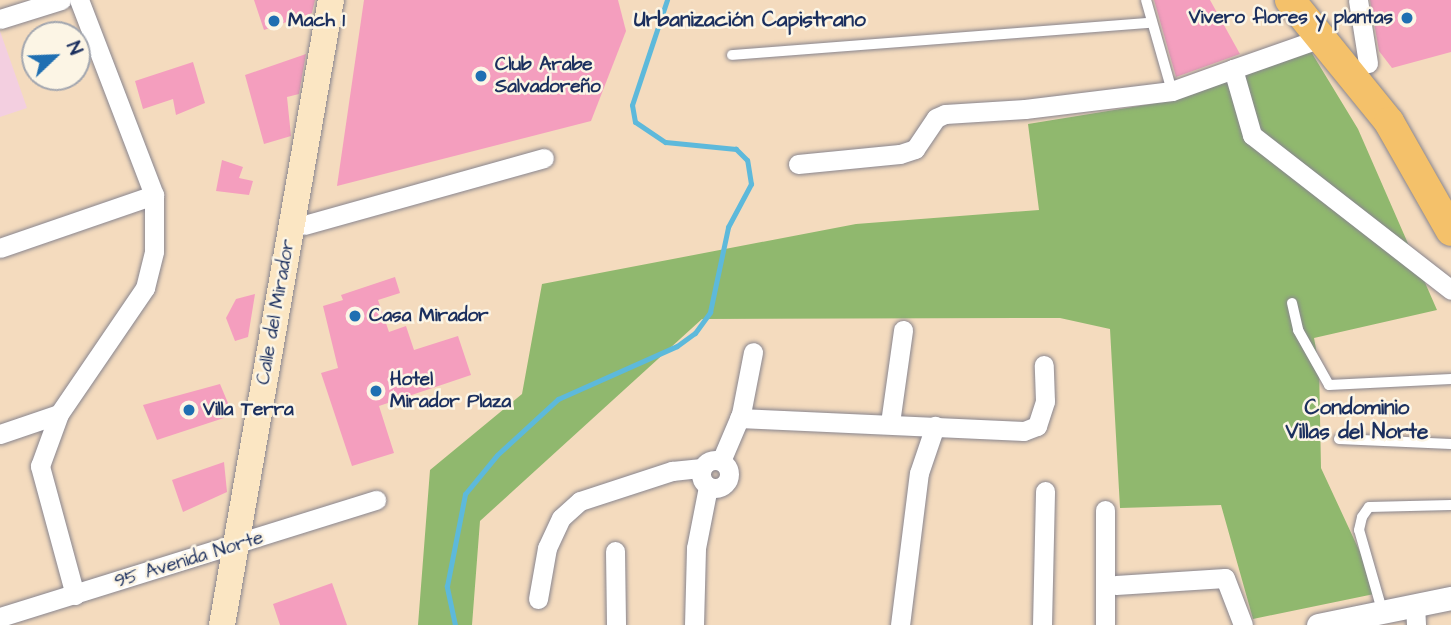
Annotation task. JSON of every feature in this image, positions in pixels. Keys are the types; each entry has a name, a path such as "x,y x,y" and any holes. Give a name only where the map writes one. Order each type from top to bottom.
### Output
{"main road":[{"name":"Calle del Mirador","path":"233,625 242,544 331,0"},
{"name":"Calle del Mirador","path":"222,625 242,544 304,225 342,0"},
{"path":"1290,0 1324,37 1389,122 1451,231"},
{"path":"1313,0 1368,63 1405,111 1451,203"}],"street":[{"path":"0,19 61,0"},
{"path":"75,596 40,467 59,414 145,288 154,251 154,195 79,0"},
{"path":"1357,0 1368,63"},
{"path":"798,164 900,154 915,149 936,118 945,114 1025,109 1171,91 1324,37"},
{"path":"1233,69 1252,135 1451,290"},
{"path":"304,225 544,158"},
{"path":"0,248 154,195"},
{"path":"890,423 903,330"},
{"path":"721,461 739,418 753,352"},
{"path":"739,418 890,423 998,432 1037,426 1045,401 1044,365"},
{"path":"0,433 59,414"},
{"path":"900,625 919,473 935,426"},
{"path":"538,599 547,548 561,518 580,501 622,491 672,471 702,468 710,460 721,461 728,470 728,481 719,488 708,487 701,479 702,468"},
{"path":"694,625 696,548 708,487"},
{"path":"1042,625 1045,491"},
{"name":"95 Avenida Norte","path":"0,617 75,596 376,500"},
{"path":"1105,510 1105,625"},
{"path":"615,551 616,625"},
{"path":"1116,585 1225,578 1243,625"},
{"path":"1318,625 1388,615 1416,615 1451,598"}],"lane":[{"path":"1146,0 1171,91"},
{"path":"732,55 1152,23"},
{"path":"1292,303 1298,330 1329,386 1451,379"},
{"path":"1339,439 1451,444"},
{"path":"1388,615 1359,530 1362,517 1370,507 1451,505"}],"shaded area":[{"path":"0,31 27,108 0,117"}],"green space":[{"path":"1310,50 1358,129 1437,310 1314,338 1319,365 1321,468 1379,593 1253,619 1221,505 1120,508 1110,329 1060,318 702,319 480,521 472,625 418,625 430,470 522,394 542,284 856,224 1039,210 1028,124 1151,104"}],"building":[{"name":"Mach 1","path":"254,0 315,0 312,13 264,30"},
{"name":"Club Arabe Salvadoreño","path":"364,0 618,0 626,31 591,121 337,186"},
{"path":"1154,0 1210,0 1240,54 1176,77"},
{"name":"Vivero flores y plantas","path":"1370,0 1451,0 1451,52 1392,68 1379,51"},
{"path":"306,54 299,94 287,97 291,136 264,144 245,75"},
{"path":"193,62 205,103 176,115 173,99 143,109 135,81"},
{"path":"222,160 243,167 239,178 253,181 249,195 216,191"},
{"name":"Hotel Mirador Plaza","path":"395,277 400,293 378,300 389,332 406,326 414,350 458,336 471,375 379,406 394,453 352,466 321,373 338,368 323,306 343,300 341,295"},
{"path":"255,294 248,337 235,341 226,318 236,299"},
{"name":"Villa Terra","path":"220,384 233,415 157,440 143,405"},
{"path":"224,462 227,492 183,512 172,480"},
{"path":"332,583 347,625 280,625 273,604"}],"waterway":[{"path":"455,625 447,586 465,494 497,455 558,399 677,346 695,333 710,312 728,227 751,184 747,160 736,149 665,142 635,122 632,105 667,0"}],"place":[{"name":"Vivero flores y plantas","path":"1407,18"},
{"name":"Mach 1","path":"274,21"},
{"name":"Club Arabe Salvadoreño","path":"481,76"},
{"name":"Casa Mirador","path":"355,316"},
{"name":"Hotel Mirador Plaza","path":"376,391"},
{"name":"Villa Terra","path":"189,410"}],"district":[{"name":"Urbanización Capistrano","path":"750,20"},
{"name":"Condominio Villas del Norte","path":"1357,420"}]}
